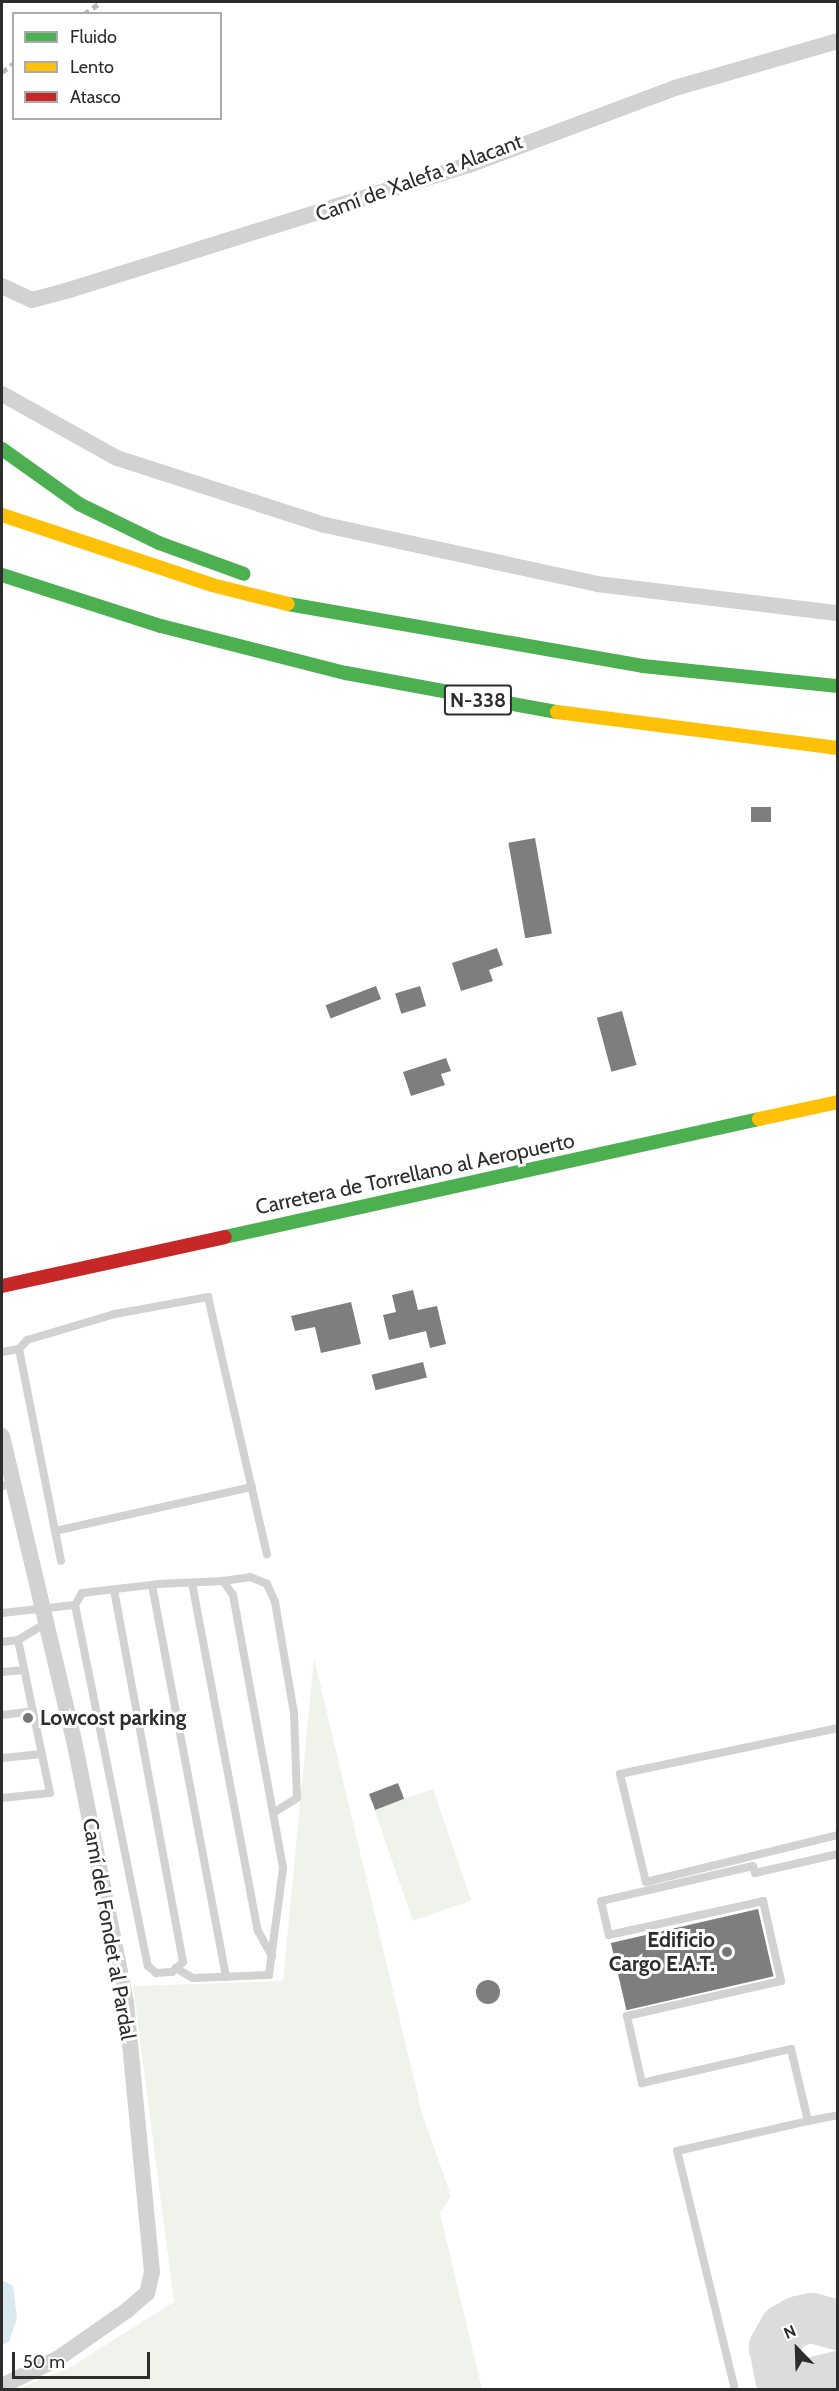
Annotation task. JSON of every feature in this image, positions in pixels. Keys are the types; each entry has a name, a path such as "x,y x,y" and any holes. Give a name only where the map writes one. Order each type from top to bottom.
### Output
{"main road":[{"path":"2,449 80,504 159,543 255,577"},
{"path":"2,515 212,585 339,617 643,666 837,686"},
{"name":"N-338","path":"2,575 161,626 346,673 593,719 837,746"},
{"path":"278,584 407,614 457,635"},
{"name":"Carretera de Torrellano al Aeropuerto","path":"2,1286 837,1102"}],"street":[{"name":"Camí de Xalefa a Alacant","path":"2,286 32,300 66,291 284,226 469,165 675,88 837,40"},
{"path":"2,394 117,458 325,525 597,584 837,613"},
{"name":"Camí del Fondet al Pardal","path":"2,1436 6,1485 44,1617 74,1740 126,2002 152,2272 147,2293 126,2311 59,2358 2,2386"}],"lane":[{"path":"2,1352 19,1349 27,1340 115,1314 208,1297 267,1554"},
{"path":"19,1349 61,1561"},
{"path":"55,1531 252,1487"},
{"path":"2,1642 18,1640 44,1617 75,1605 82,1593 250,1577 267,1584 275,1602 294,1713 297,1798 273,1813"},
{"path":"176,1968 192,1978 269,1976 283,1868 233,1594 223,1581"},
{"path":"192,1583 258,1931 272,1956"},
{"path":"152,1585 226,1977"},
{"path":"75,1605 148,1966 156,1972 176,1968 183,1962 114,1589"},
{"path":"2,1613 44,1617"},
{"path":"2,1798 50,1793 18,1640"},
{"path":"2,1672 24,1670"},
{"path":"2,1715 33,1711"},
{"path":"837,1728 620,1774 646,1882 837,1835"},
{"path":"2,1758 42,1754"},
{"path":"808,2121 791,2049 642,2083 627,2016 781,1981 763,1901 609,1935 601,1900 753,1866 755,1873 837,1854"},
{"path":"735,2390 677,2151 837,2115"}],"shaded area":[{"path":"314,1658 422,2113 451,2196 440,2213 482,2389 17,2389 72,2366 174,2302 133,1986 283,1981"},
{"path":"433,1789 471,1901 413,1921 374,1809"},
{"path":"2,2280 13,2286 17,2318 9,2342 2,2345"}],"building":[{"path":"751,807 771,807 771,822 751,822"},
{"path":"535,838 552,934 525,938 508,843"},
{"path":"497,948 503,965 489,970 493,981 461,991 452,963"},
{"path":"376,986 381,999 331,1018 326,1005"},
{"path":"420,986 426,1006 401,1014 395,994"},
{"path":"622,1011 636,1065 611,1072 597,1018"},
{"path":"446,1058 451,1071 441,1074 445,1085 411,1096 403,1072"},
{"path":"413,1290 418,1310 437,1306 446,1344 430,1348 426,1331 389,1340 383,1315 396,1312 392,1295"},
{"path":"351,1302 361,1344 321,1353 315,1327 295,1331 291,1316"},
{"path":"423,1362 427,1378 375,1390 372,1375"},
{"path":"398,1783 404,1799 375,1810 369,1794"},
{"path":"758,1909 774,1976 626,2010 611,1943"},
{"path":"488,1980 496,1984 500,1992 496,2000 488,2004 480,2000 476,1992 480,1984"}],"taxiway":[{"path":"838,2325 812,2318 798,2321 784,2329 774,2347 780,2378 791,2387 838,2376"}],"railway":[{"path":"87,12 101,2"},
{"path":"2,72 12,64"}],"traffic: fast":[{"path":"2,449 79,504 159,543 244,574"},
{"path":"2,575 161,626 346,673 557,712"},
{"path":"288,604 643,666 838,686"},
{"path":"225,1237 759,1119"}],"traffic: slow":[{"path":"2,515 212,585 288,604"},
{"path":"557,712 838,748"},
{"path":"759,1119 838,1102"}],"traffic: jam":[{"path":"2,1286 225,1237"}],"place":[{"name":"Lowcost parking","path":"28,1718"},
{"name":"Edificio Cargo E.A.T.","path":"727,1952"}]}
